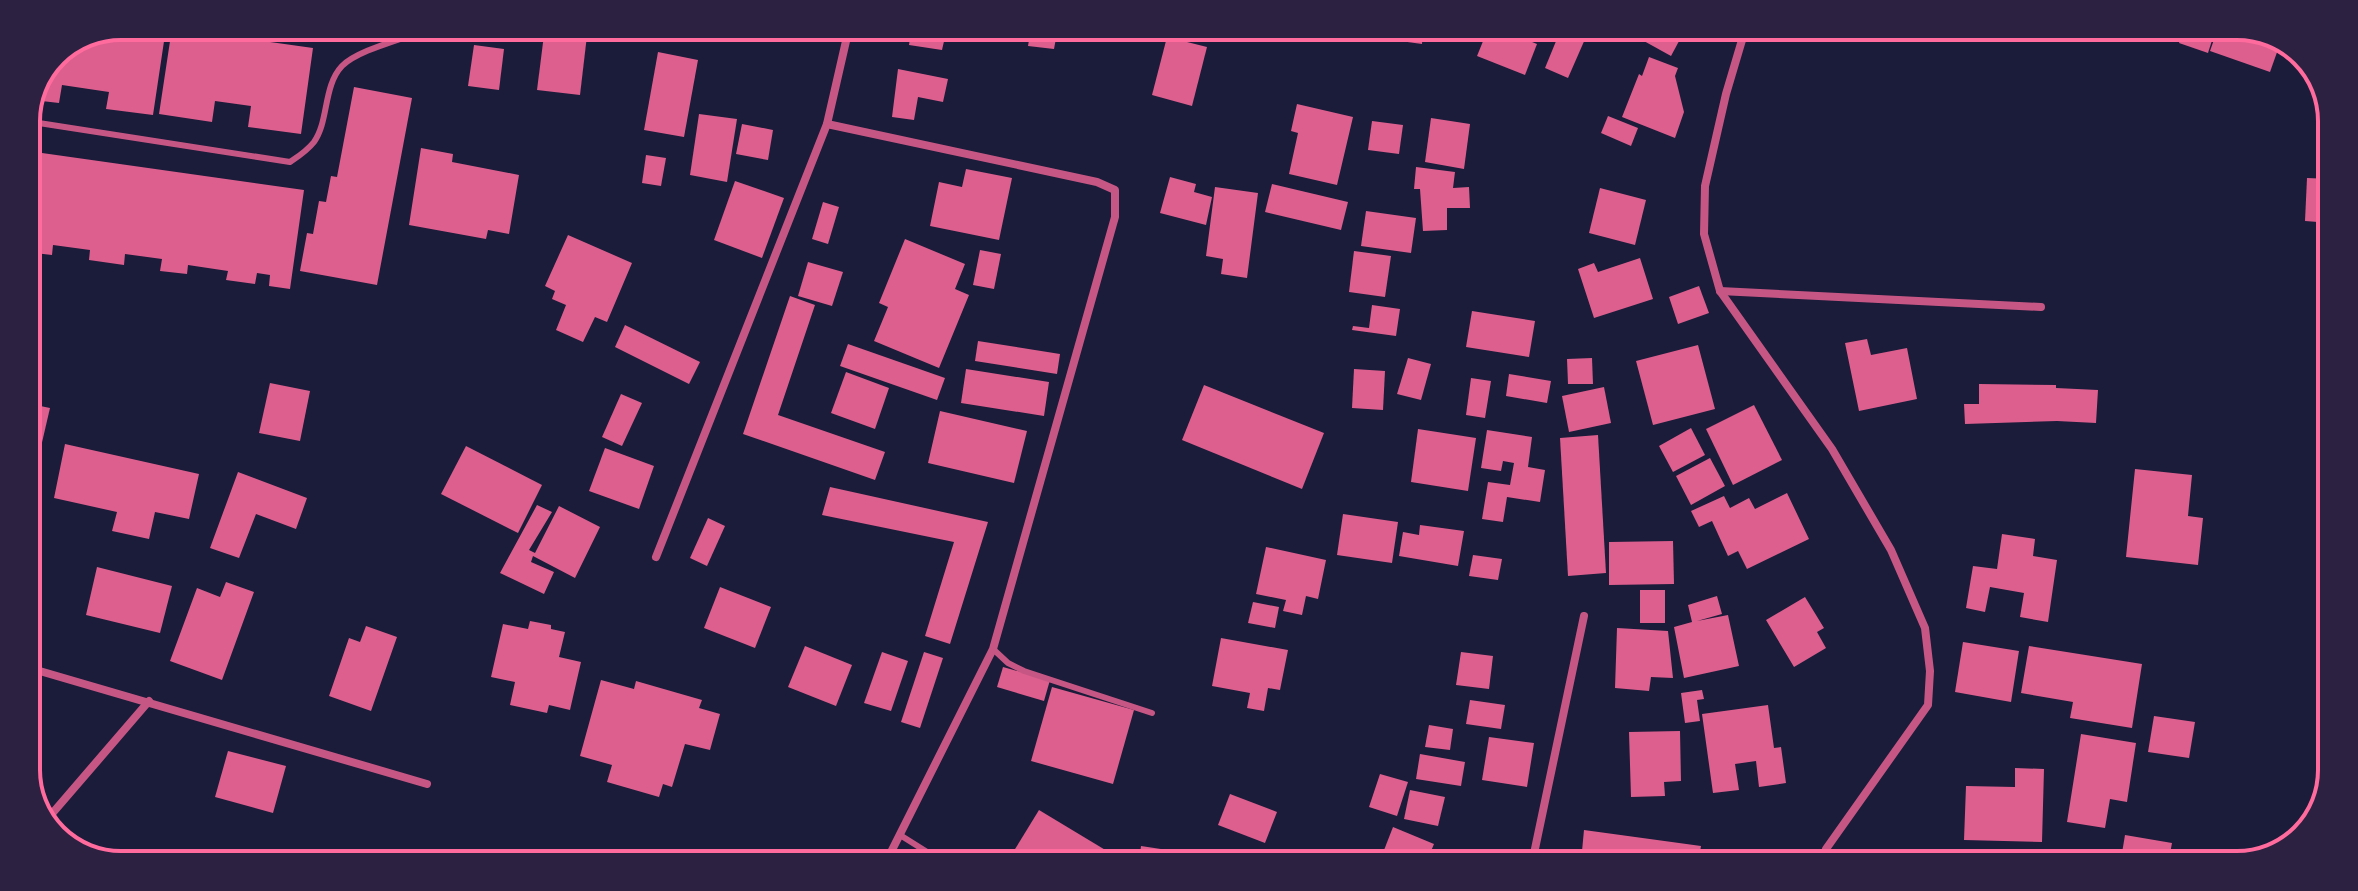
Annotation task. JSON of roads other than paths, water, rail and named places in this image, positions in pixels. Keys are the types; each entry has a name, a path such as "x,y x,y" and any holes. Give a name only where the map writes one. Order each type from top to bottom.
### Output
{"street":[{"path":"656,557 827,124 846,40"},
{"path":"1742,40 1705,186 1704,234 1720,291 1832,449 1891,550 1925,628 1930,671 1928,705 1825,851"},
{"path":"827,124 1097,182 1115,190 1115,217 993,649 892,851"},
{"path":"1720,291 2041,307"},
{"path":"1535,851 1584,616"},
{"path":"40,671 427,784"},
{"path":"53,813 149,701"}],"lane":[{"path":"40,123 290,162 306,152 316,140 334,79 341,67 353,58 399,40"},
{"path":"993,649 1008,663 1024,671 1152,713"},
{"path":"900,835 925,851"}]}
